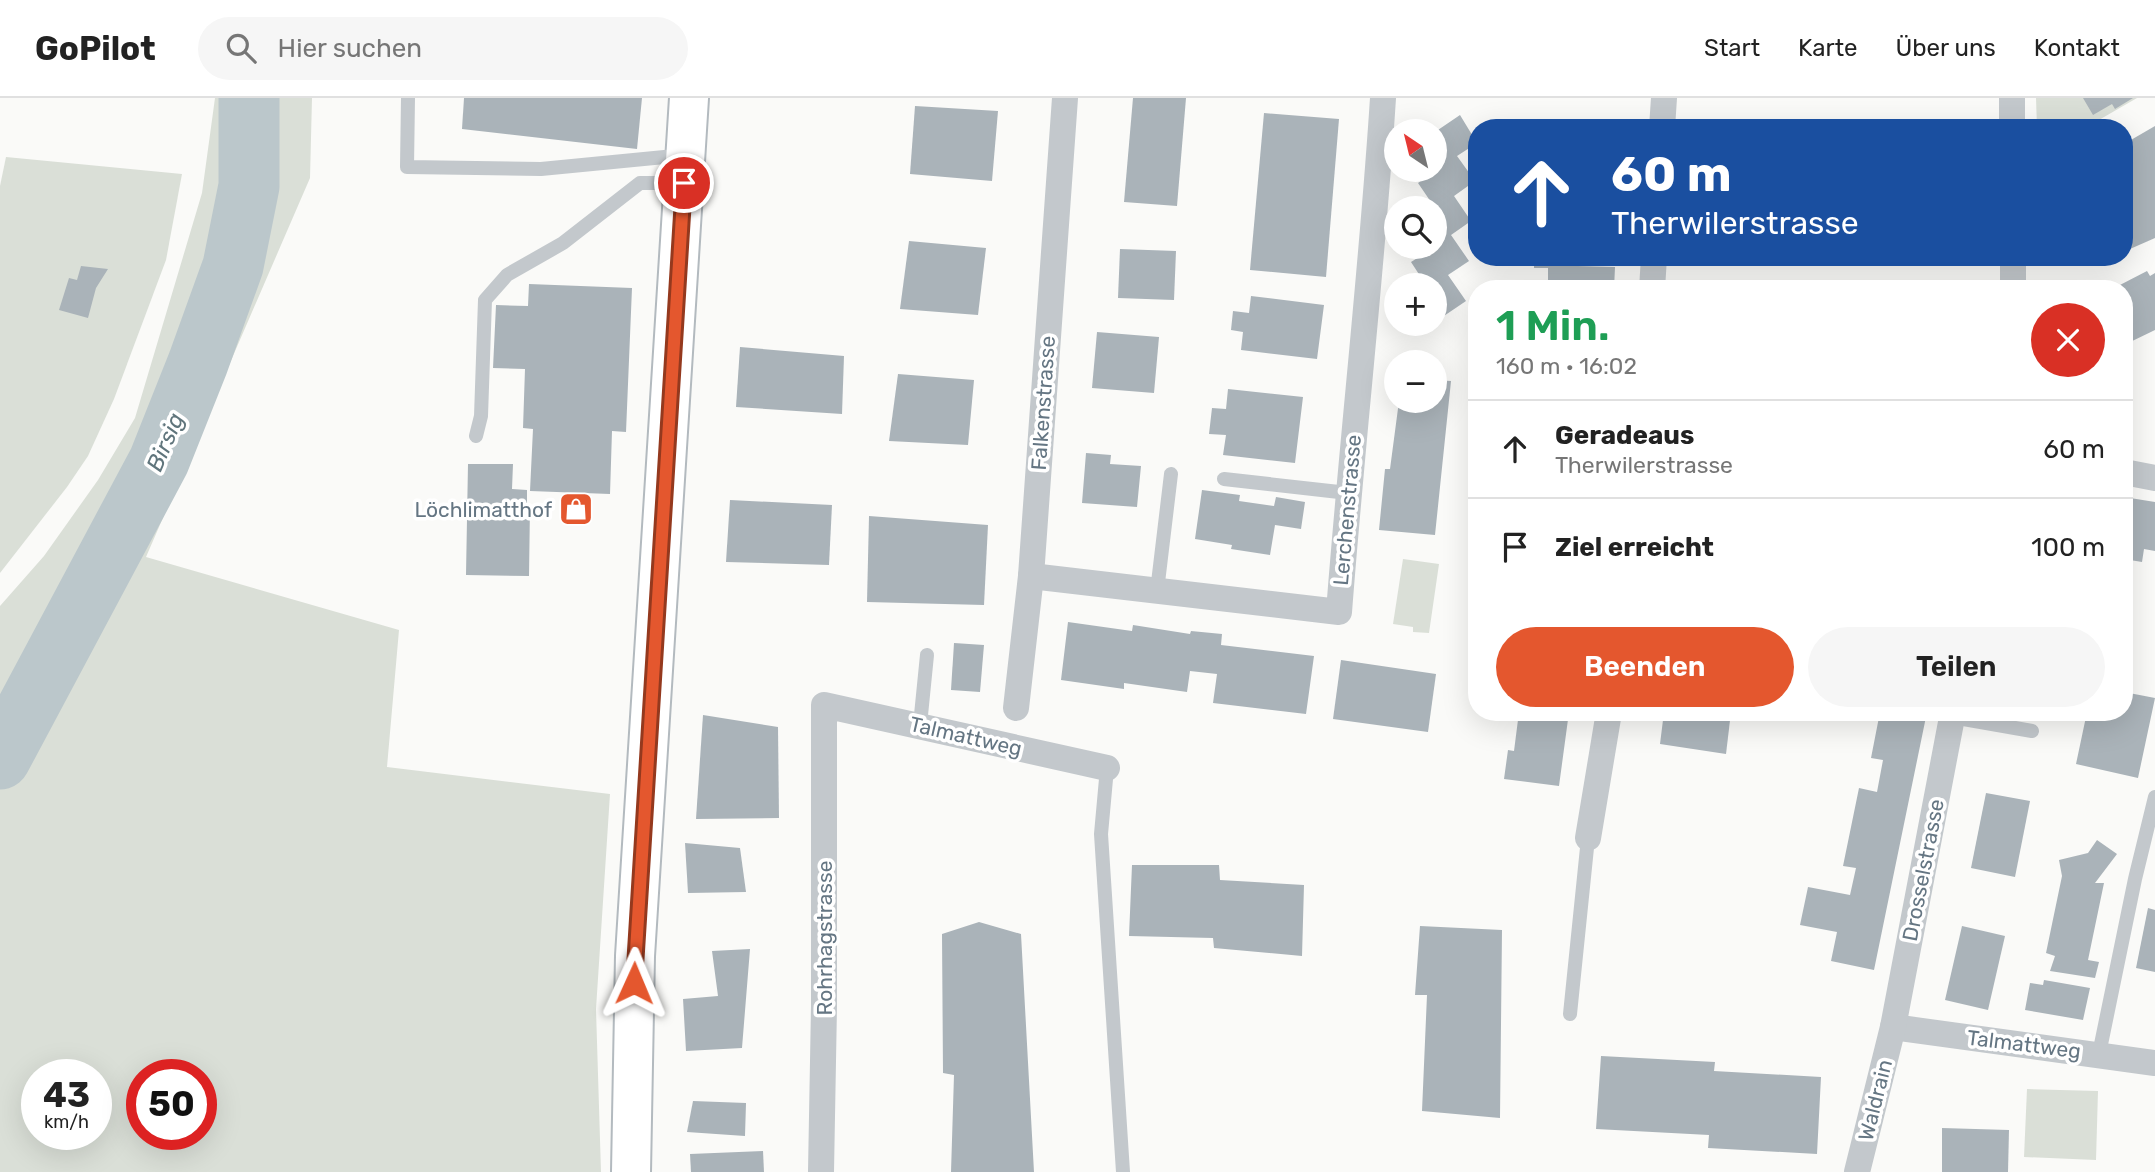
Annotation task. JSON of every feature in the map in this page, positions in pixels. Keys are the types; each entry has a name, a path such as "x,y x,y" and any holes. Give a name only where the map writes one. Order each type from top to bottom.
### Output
{"main road":[{"path":"631,1172 635,956 690,98"}],"street":[{"name":"Falkenstrasse","path":"1016,708 1031,576 1065,98"},
{"name":"Lerchenstrasse","path":"1031,576 1339,612 1383,98"},
{"path":"1663,119 1664,98"},
{"path":"2012,98 2012,119"},
{"path":"2133,474 2155,478"},
{"name":"Talmattweg","path":"824,705 1107,768"},
{"name":"Rohrhagstrasse","path":"821,1172 824,705"},
{"path":"1588,838 1608,721"},
{"name":"Drosselstrasse","path":"1893,1027 1952,721"},
{"name":"Talmattweg","path":"1893,1027 2155,1063"},
{"name":"Waldrain","path":"1857,1172 1893,1027"}],"lane":[{"path":"408,98 407,167 685,169"},
{"path":"477,436 481,416 485,300 507,275 563,243 640,183 685,169"},
{"path":"1157,591 1171,474"},
{"path":"1224,480 1348,493"},
{"path":"920,725 927,655"},
{"path":"1983,721 2032,731"},
{"path":"1107,768 1101,834 1124,1172"},
{"path":"2099,1054 2132,892 2155,797"},
{"path":"1570,1014 1588,838"}],"shaded area":[{"path":"215,98 312,98 310,178 146,557 399,630 387,767 610,794 596,1009 601,1172 0,1172 0,606 44,556 98,480 135,418 202,193"},
{"path":"2036,98 2137,98 2101,119 2037,119"},
{"path":"6,157 182,174 166,260 114,399 88,456 0,573 0,186"},
{"path":"1403,559 1439,564 1429,633 1413,632 1413,627 1393,624"},
{"path":"2027,1089 2098,1091 2096,1160 2024,1157"}],"building":[{"path":"464,98 642,98 637,149 462,129"},
{"path":"1133,98 1186,98 1177,206 1124,202"},
{"path":"2083,98 2133,98 2115,109 2112,104 2093,115"},
{"path":"915,106 998,111 992,181 910,174"},
{"path":"1264,113 1339,119 1326,277 1250,270"},
{"path":"1460,115 1468,128 1468,149 1457,156 1468,171 1468,186 1454,196 1468,217 1468,223 1451,235 1468,262 1448,275 1466,301 1447,314 1447,273 1418,273 1411,262 1416,259 1447,259 1447,196 1427,196 1418,183 1447,182 1447,124"},
{"path":"2155,126 2155,238 2133,248 2133,139"},
{"path":"909,241 986,248 978,315 900,309"},
{"path":"1120,249 1176,251 1174,300 1118,298"},
{"path":"81,266 108,269 96,288 88,318 59,310 69,278 77,280"},
{"path":"1615,267 1614,280 1548,280 1548,268 1534,268"},
{"path":"2147,271 2150,276 2155,273 2155,330 2133,341 2133,280 2130,280"},
{"path":"529,284 632,288 626,432 612,431 610,494 530,491 533,429 523,428 525,369 493,368 496,305 528,306"},
{"path":"1251,296 1324,305 1317,359 1241,350 1243,332 1231,330 1233,311 1249,313"},
{"path":"1097,332 1159,337 1154,393 1092,388"},
{"path":"740,347 844,356 842,414 736,407"},
{"path":"898,374 974,380 968,445 889,441"},
{"path":"1447,381 1451,381 1435,535 1379,530 1385,469 1390,469 1397,413 1447,413"},
{"path":"1228,389 1303,397 1295,463 1223,455 1226,435 1209,434 1212,408 1226,409"},
{"path":"1086,453 1111,455 1110,464 1141,466 1137,507 1082,503"},
{"path":"468,464 513,464 512,489 527,490 527,506 530,506 529,576 466,575"},
{"path":"1202,490 1240,495 1239,501 1274,506 1276,497 1305,502 1301,529 1275,525 1270,555 1231,549 1232,545 1195,539"},
{"path":"2133,498 2155,502 2155,551 2144,549 2142,562 2133,560"},
{"path":"730,500 832,505 829,565 726,562"},
{"path":"869,516 988,525 984,605 867,602"},
{"path":"1068,622 1132,631 1133,625 1190,634 1191,631 1222,634 1221,645 1314,656 1306,714 1213,703 1217,674 1190,671 1187,692 1124,683 1124,689 1061,680"},
{"path":"954,643 984,645 980,692 951,690"},
{"path":"1341,660 1436,674 1428,732 1333,719"},
{"path":"2133,694 2155,698 2138,778 2076,764 2085,721 2133,721"},
{"path":"703,715 778,727 779,818 696,819"},
{"path":"1518,721 1568,721 1559,786 1504,779 1508,750 1514,751"},
{"path":"1663,721 1730,721 1726,754 1660,744"},
{"path":"1878,721 1925,721 1874,970 1831,961 1837,932 1800,925 1808,887 1850,895 1856,868 1843,866 1859,788 1877,792 1883,760 1871,758"},
{"path":"1986,793 2030,801 2015,877 1971,868"},
{"path":"2097,840 2117,854 2095,883 2104,883 2088,960 2099,962 2095,978 2050,971 2055,956 2046,953 2062,876 2059,860 2088,853"},
{"path":"685,843 740,848 746,892 688,893"},
{"path":"1132,865 1219,865 1220,880 1304,885 1302,956 1214,948 1213,938 1129,936"},
{"path":"2148,908 2155,910 2155,972 2136,968"},
{"path":"979,922 1021,934 1034,1172 951,1172 954,1075 943,1073 942,934"},
{"path":"1420,926 1502,930 1500,1118 1422,1111 1427,995 1415,995"},
{"path":"1962,926 2005,936 1988,1010 1945,1000"},
{"path":"750,949 742,1048 686,1051 683,999 718,996 712,951"},
{"path":"2044,980 2090,988 2083,1020 2025,1010 2030,983 2043,985"},
{"path":"1601,1056 1715,1062 1714,1071 1821,1077 1817,1154 1708,1148 1709,1135 1596,1129"},
{"path":"693,1101 746,1103 745,1136 687,1132"},
{"path":"1942,1128 2009,1130 2008,1172 1942,1172"},
{"path":"763,1151 764,1172 691,1172 690,1154"}],"waterway":[{"name":"Birsig","path":"0,759 159,461 198,363 233,266 249,186 249,98"}],"place":[{"name":"Löchlimatthof","path":"576,509"}],"route":[{"path":"634,983 684,183"}]}
